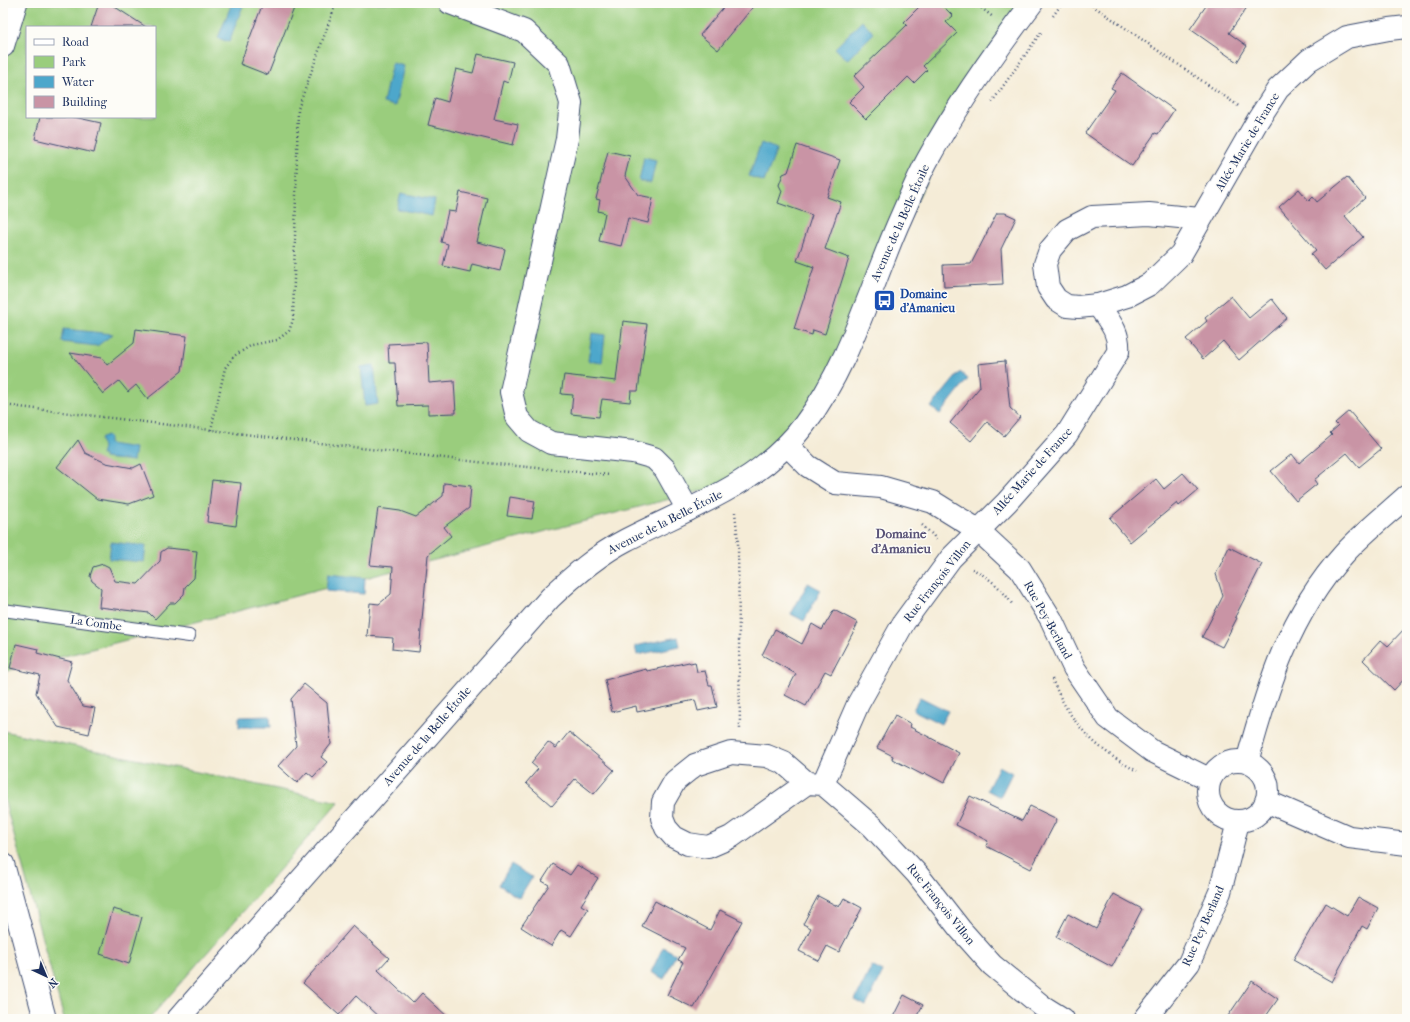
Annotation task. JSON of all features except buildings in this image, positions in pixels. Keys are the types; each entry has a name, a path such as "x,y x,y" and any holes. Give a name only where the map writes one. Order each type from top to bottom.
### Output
{"street":[{"path":"3,46 16,3"},
{"path":"450,3 524,31 559,64 571,103 568,139 511,392 517,417 529,431 551,443 633,452 654,458 665,469 688,510"},
{"name":"Avenue de la Belle Étoile","path":"178,1019 550,598 566,582 604,553 624,541 747,480 787,445 815,410 837,371 897,226 927,160 970,88 1032,3"},
{"name":"Allée Marie de France","path":"1200,219 1149,214 1092,217 1067,230 1050,250 1045,264 1048,287 1056,299 1067,306 1078,307 1098,305 1127,296 1150,284 1181,254 1200,219 1278,88 1309,60 1347,36 1407,27"},
{"name":"Allée Marie de France","path":"978,530 1007,502 1067,434 1118,352 1119,341 1116,331 1098,305"},
{"name":"Rue Pey-Berland","path":"787,445 808,466 835,483 881,487 933,502 978,530 1020,569 1051,619 1074,668 1108,718 1152,751 1209,779"},
{"path":"1247,762 1269,684 1301,613 1322,582 1344,554 1407,496"},
{"name":"Rue François Villon","path":"978,530 951,558 904,622 815,783 731,837 708,847 688,844 674,837 666,828 662,818 663,802 675,781 695,765 731,754 767,756 784,763 815,783 873,827 917,874 960,929 992,966 1042,1006 1063,1019"},
{"path":"1238,761 1247,762 1256,766 1264,778 1268,791 1266,801 1256,816 1238,822 1219,815 1212,808 1208,799 1209,779 1221,766 1238,761"},
{"path":"1266,801 1349,837 1407,844"},
{"name":"Rue Pey Berland","path":"1145,1019 1189,963 1220,892 1238,822"},
{"path":"3,864 46,1019"}],"lane":[{"name":"La Combe","path":"3,610 189,636"}],"path":[{"path":"211,430 225,368 234,356 252,345 276,340 289,331 293,320 298,109 336,3"},
{"path":"1050,20 1062,3"},
{"path":"1089,3 1258,120"},
{"path":"991,103 1045,27"},
{"path":"3,405 486,463 611,475"},
{"path":"731,511 735,509 738,542 740,734"},
{"path":"917,522 924,526 933,535 941,550 951,558 980,572 1006,595 1014,607"},
{"path":"1051,677 1073,720 1086,736 1114,758 1141,773"}],"green space":[{"path":"3,3 1032,3 970,88 837,371 747,479 3,672"},
{"path":"3,731 339,802 149,1019 64,1019 3,795"}],"water":[{"path":"232,3 244,3 229,42 218,38"},
{"path":"862,21 874,33 847,60 835,48"},
{"path":"392,63 404,66 395,106 383,103"},
{"path":"761,143 777,149 764,182 749,176"},
{"path":"644,157 656,160 651,183 639,181"},
{"path":"401,193 435,200 432,216 397,209"},
{"path":"64,329 113,334 97,346 62,342"},
{"path":"592,333 605,335 602,363 588,361"},
{"path":"374,365 378,404 365,406 361,367"},
{"path":"960,372 968,379 940,414 931,407"},
{"path":"107,436 109,438 109,444 135,448 133,461 104,458 104,455 101,455 103,447 100,440 101,438"},
{"path":"111,542 146,546 144,562 109,559"},
{"path":"328,574 365,578 364,594 326,591"},
{"path":"808,583 821,590 804,621 791,614"},
{"path":"678,637 680,646 637,655 635,646"},
{"path":"920,697 948,711 941,724 913,710"},
{"path":"270,716 271,727 239,727 239,717"},
{"path":"999,766 1012,773 1000,797 987,790"},
{"path":"511,864 532,877 519,898 499,885"},
{"path":"663,947 676,954 664,979 651,972"},
{"path":"872,966 883,972 866,1006 855,1000"}],"place":[{"name":"Domaine d'Amanieu","path":"884,301"}],"district":[{"name":"Domaine d'Amanieu","path":"901,540"}]}
